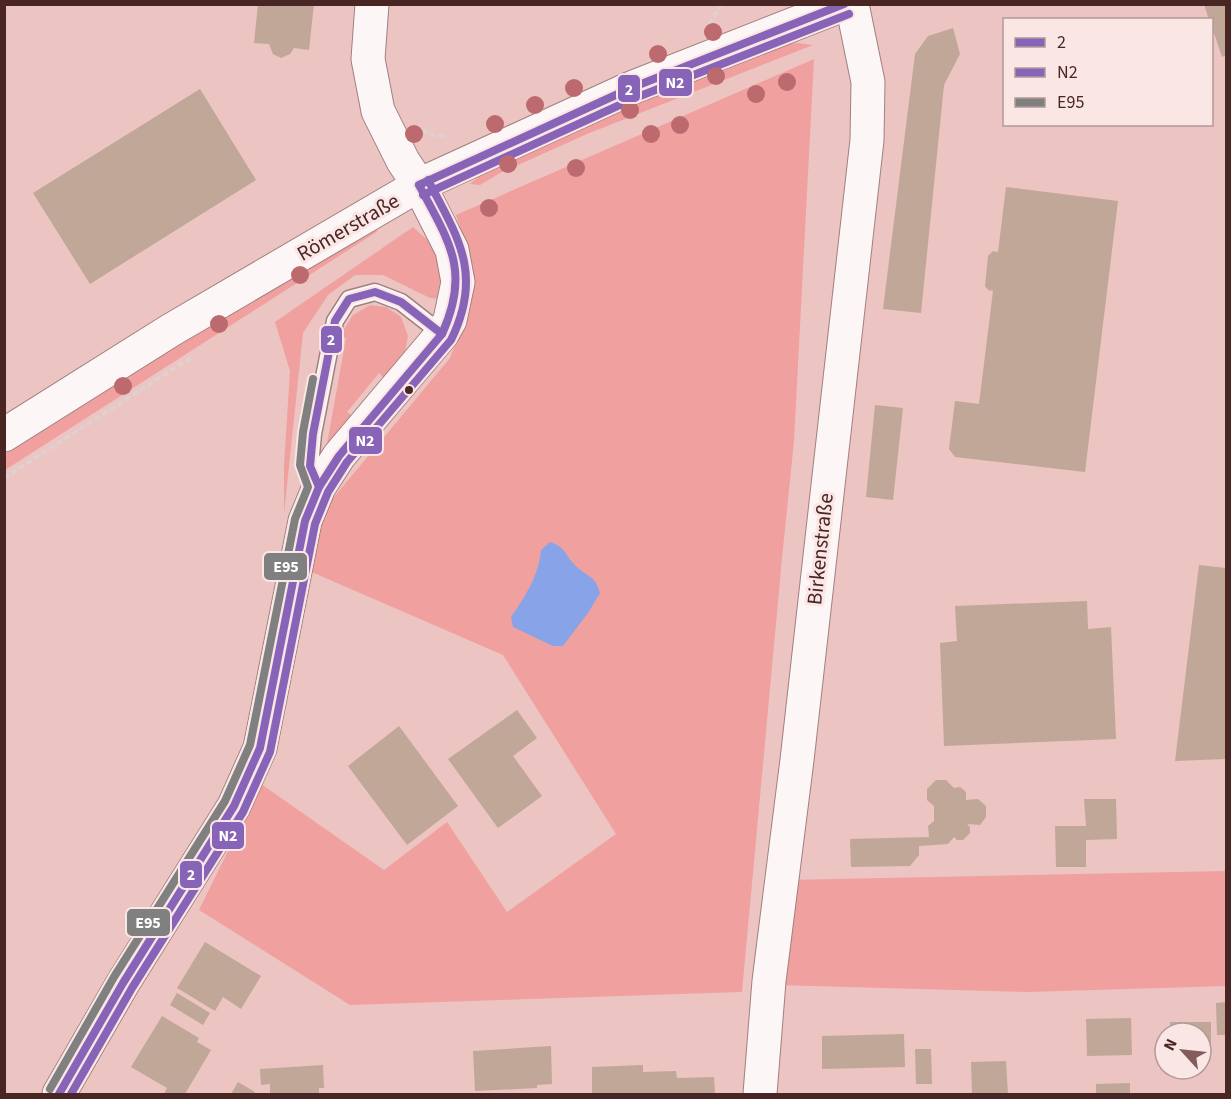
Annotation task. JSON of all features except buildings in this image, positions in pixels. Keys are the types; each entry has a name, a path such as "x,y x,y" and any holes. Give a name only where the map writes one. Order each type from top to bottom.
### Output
{"street":[{"path":"59,1095 123,983 234,806 260,748 306,521 319,487 339,456 442,334 452,314 458,282 452,250 378,111 368,59 372,4"},
{"name":"Römerstraße","path":"4,435 171,330 419,185 631,88 845,4"},
{"name":"Birkenstraße","path":"760,1095 769,981 798,748 867,140 868,82 852,4"}],"lane":[{"path":"319,487 310,466 313,434 335,321 349,298 375,292 401,302 442,334"}],"path":[{"path":"699,28 710,24 722,4"},
{"path":"417,123 429,135 447,137 458,132"}],"shaded area":[{"path":"785,44 813,45 587,134 500,173 480,185 470,184 499,163 676,87"},
{"path":"814,59 794,441 742,992 350,1005 199,910 261,784 384,870 447,822 507,912 616,834 503,655 307,570 324,509 450,358 469,308 473,267 456,215"},
{"path":"413,227 434,246 445,275 441,299 430,298 383,275 355,275 328,295 303,333 284,514 284,465 290,371 275,322"},
{"path":"372,229 378,231 5,470 5,454 233,310"},
{"path":"370,305 386,307 401,317 408,336 404,357 385,379 379,373 347,412 352,416 327,444 346,338 340,336 353,315"},
{"path":"1226,871 1226,986 1028,992 776,985 786,880"}],"water":[{"path":"550,542 563,549 579,569 593,579 600,593 563,646 553,646 513,627 511,617 534,577 541,550"}],"transit line":[{"name":"2","path":"419,185 631,88 844,4"},
{"name":"N2","path":"423,195 635,98 849,14"},
{"name":"N2","path":"71,1094 132,988 243,812 270,752 315,524 328,492 347,462 451,340 460,317 465,296 466,276 463,258 449,221 428,180"},
{"name":"2","path":"59,1094 123,983 234,806 260,748 305,521 319,487 339,456 442,334 451,312 455,292 453,257 439,223 419,185"},
{"name":"2","path":"319,487 310,466 313,434 335,321 349,299 375,292 401,302 442,334"},
{"name":"E95","path":"50,1089 114,977 225,801 250,745 295,519 308,487 300,465 303,432 313,379"}]}
